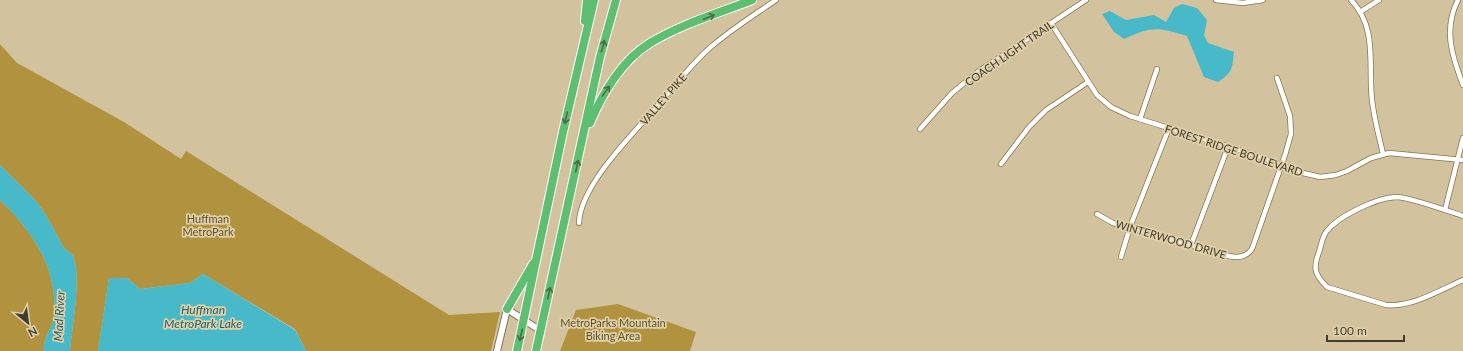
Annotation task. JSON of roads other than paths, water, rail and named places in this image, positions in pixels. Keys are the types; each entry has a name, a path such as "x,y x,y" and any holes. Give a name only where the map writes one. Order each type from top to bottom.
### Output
{"highway":[{"path":"581,53 587,0"},
{"path":"517,351 581,53 594,0"},
{"path":"536,351 600,57 616,0"},
{"path":"583,138 602,97 615,78 649,43 672,32 752,0"},
{"path":"507,308 525,280 538,254"}],"street":[{"name":"VALLEY PIKE","path":"579,223 585,200 603,169 689,69 717,42 776,0"},
{"name":"COACH LIGHT TRAIL","path":"920,129 952,93 979,71 1086,0"},
{"path":"1216,0 1242,3 1263,0"},
{"path":"1351,0 1360,12 1368,30 1371,45 1372,98 1383,154"},
{"path":"1360,12 1378,0"},
{"path":"1458,0 1450,23 1450,41 1455,62 1463,84"},
{"name":"FOREST RIDGE BOULEVARD","path":"1051,23 1097,96 1111,107 1140,119 1314,176 1328,176 1344,173 1371,158 1383,154 1410,154 1462,161"},
{"path":"1140,119 1157,69"},
{"path":"1277,78 1288,107 1291,127 1288,145 1281,165"},
{"path":"1001,164 1029,127 1046,110 1088,82"},
{"path":"1121,257 1130,228 1169,128"},
{"path":"1444,210 1462,161 1463,138"},
{"path":"1191,245 1228,147"},
{"name":"WINTERWOOD DRIVE","path":"1097,214 1114,223 1236,258 1246,255 1252,249 1281,165"},
{"path":"1463,216 1398,197 1380,200 1348,214 1332,225 1325,234 1315,263 1315,269 1321,281 1327,287 1386,305 1395,306 1410,303 1463,280"},
{"path":"497,351 507,308 541,331"}],"water":[{"path":"1182,4 1197,8 1207,20 1204,35 1208,43 1234,52 1231,70 1218,82 1204,77 1187,36 1155,29 1124,39 1114,32 1102,14 1110,11 1126,20 1154,15 1166,22 1174,8"},
{"name":"Mad River","path":"0,165 36,201 47,217 64,248 73,255 76,265 77,289 70,351 44,351 46,337 52,325 54,316 52,282 41,252 33,238 0,200"},
{"name":"Huffman MetroPark Lake","path":"203,274 295,330 306,351 98,351 109,278 127,278 140,289 190,283"}],"park label":[{"name":"Huffman MetroPark","path":"208,224"},
{"name":"MetroParks Mountain Biking Area","path":"613,328"}]}
